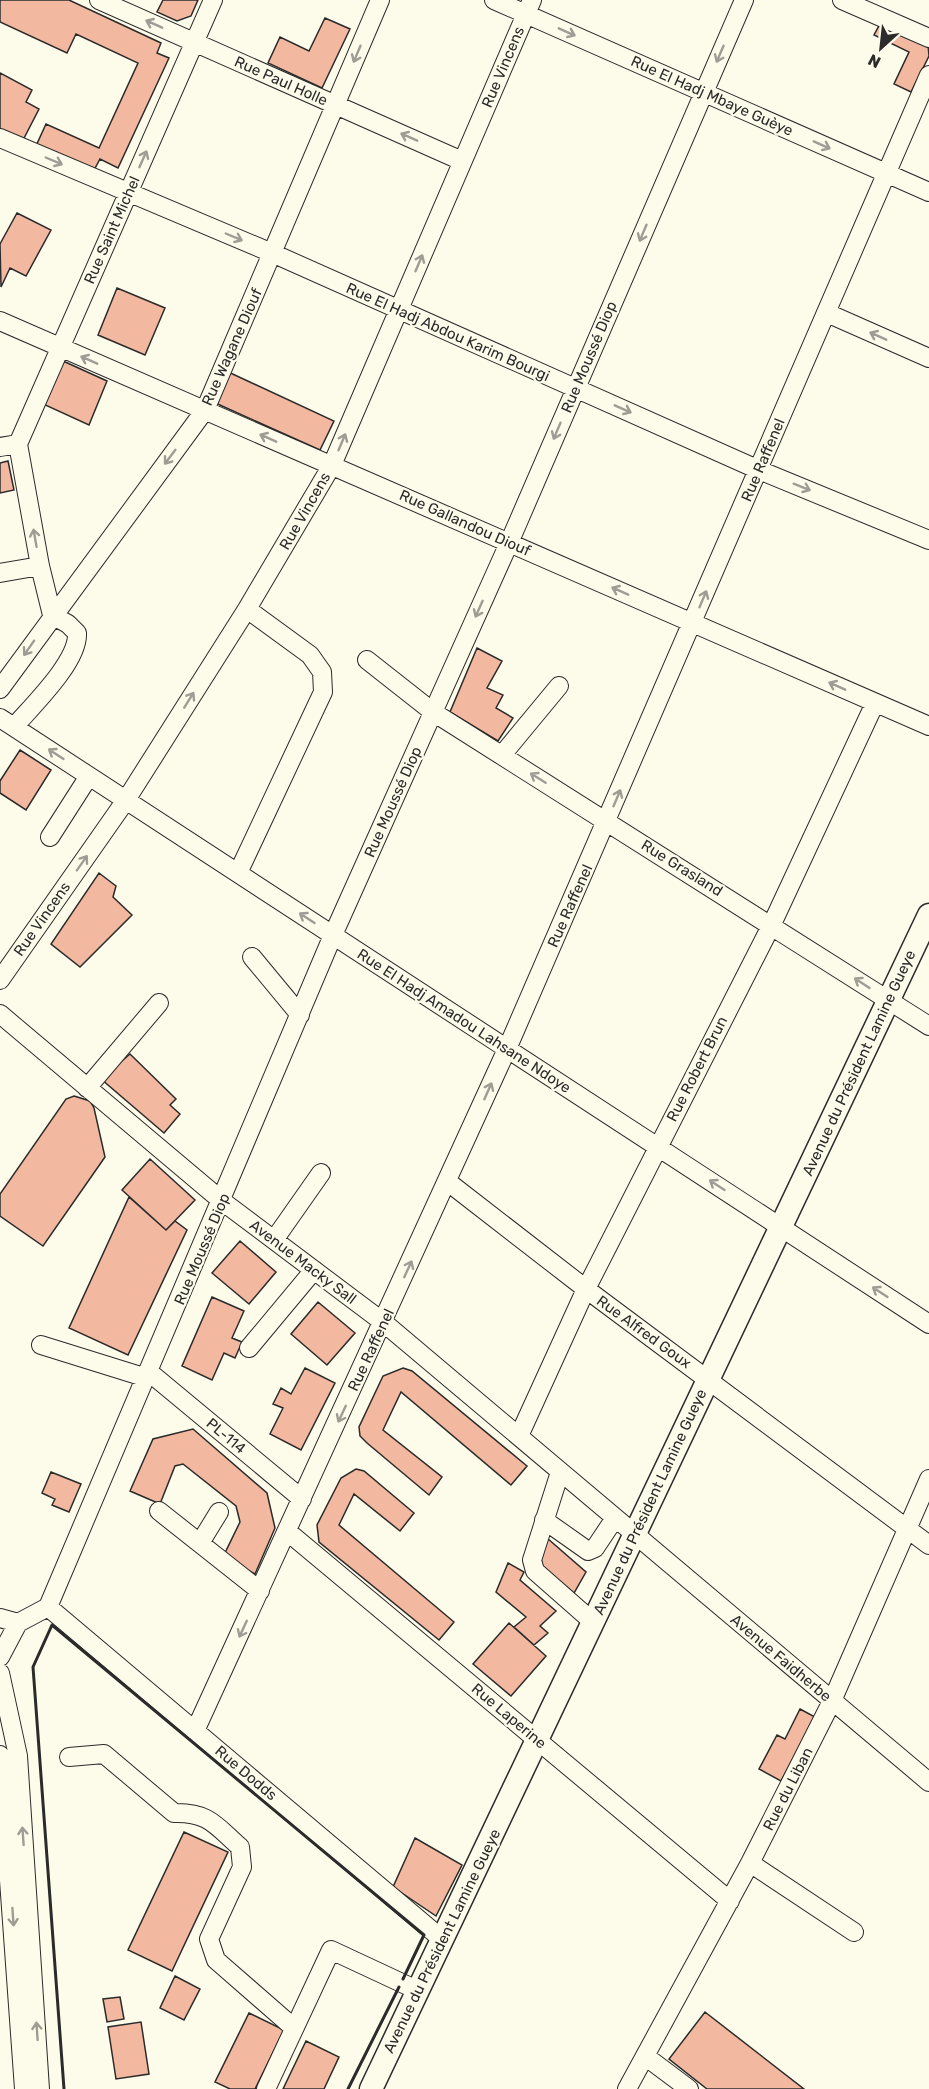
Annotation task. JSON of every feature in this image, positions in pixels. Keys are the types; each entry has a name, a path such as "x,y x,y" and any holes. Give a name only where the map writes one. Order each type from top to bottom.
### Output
{"main road":[{"name":"Avenue du Président Lamine Gueye","path":"371,2089 929,915"}],"street":[{"name":"Rue Paul Holle","path":"99,0 462,161"},
{"name":"Rue Saint Michel","path":"18,444 213,0"},
{"name":"Rue Wagane Diouf","path":"0,689 52,615 205,410 380,0"},
{"name":"Rue El Hadj Mbaye Guèye","path":"494,0 529,7 704,92 929,192"},
{"name":"Rue Moussé Diop","path":"48,1607 333,935 509,543 744,0"},
{"path":"842,0 929,38"},
{"name":"Rue Vincens","path":"0,980 126,800 247,609 332,465 529,7"},
{"name":"Rue Raffenel","path":"195,1731 507,1049 929,75"},
{"name":"Rue El Hadj Abdou Karim Bourgi","path":"0,138 273,253 759,470 929,540"},
{"path":"827,313 929,358"},
{"name":"Rue Gallandou Diouf","path":"0,321 929,726"},
{"path":"0,447 18,444 40,566 52,615 68,624 77,633 78,642 66,664 7,722"},
{"path":"0,573 40,566"},
{"path":"238,873 323,692 322,672 310,655 247,609"},
{"name":"Rue Grasland","path":"367,660 433,712 772,924 929,1026"},
{"path":"502,755 559,686"},
{"name":"Rue Robert Brun","path":"519,1436 586,1289 772,924 875,702"},
{"name":"Rue El Hadj Amadou Lahsane Ndoye","path":"7,722 929,1324"},
{"path":"50,837 89,776"},
{"path":"252,957 300,1015"},
{"path":"87,1088 159,1003"},
{"name":"Avenue Macky Sall","path":"0,1014 222,1201 384,1322 634,1534"},
{"path":"274,1240 321,1173"},
{"name":"Rue Alfred Goux","path":"448,1182 586,1289 929,1545"},
{"path":"249,1348 314,1270"},
{"path":"41,1345 80,1359 148,1375"},
{"name":"PL-114","path":"148,1375 302,1499"},
{"path":"560,1472 532,1560 536,1571 593,1622"},
{"name":"Rue du Liban","path":"627,2089 730,1901 832,1701 929,1479"},
{"path":"159,1511 260,1591"},
{"path":"200,1544 219,1512"},
{"path":"544,1520 588,1551 595,1548 615,1518"},
{"name":"Rue Laperine","path":"288,1532 730,1901"},
{"name":"Avenue Faidherbe","path":"634,1534 929,1782"},
{"path":"0,1657 9,1620 48,1607"},
{"name":"Rue Dodds","path":"48,1607 443,1940"},
{"path":"0,1673 18,1756 40,2089"},
{"path":"69,1757 104,1754 174,1813 193,1812 206,1817 240,1847 242,1867 209,1939 216,1959 294,2028"},
{"path":"0,1755 24,2089"},
{"path":"750,1863 854,1932"},
{"path":"266,2089 331,1950 419,1990"},
{"path":"645,2056 689,2089"}],"building":[{"path":"0,0 69,0 161,43 157,53 169,58 118,168 100,159 93,172 36,146 46,124 99,148 138,63 76,34 67,53 0,22"},
{"path":"163,0 198,0 191,16 177,21 157,12"},
{"path":"325,18 350,29 322,88 268,63 280,37 309,51"},
{"path":"881,22 928,45 929,56 911,92 894,84 909,52 874,35"},
{"path":"0,73 32,90 26,102 39,109 21,144 0,133"},
{"path":"17,213 51,230 26,276 10,268 1,287 0,244"},
{"path":"117,288 165,308 145,355 98,335"},
{"path":"63,361 107,381 89,425 43,404"},
{"path":"224,370 334,421 320,450 211,401"},
{"path":"8,461 14,490 0,493 0,463"},
{"path":"477,648 502,661 487,688 503,695 496,708 513,718 498,741 450,712"},
{"path":"20,750 51,770 26,810 0,793 0,781"},
{"path":"99,873 116,886 113,897 132,915 80,967 51,944"},
{"path":"130,1054 176,1099 170,1105 180,1114 164,1133 101,1079"},
{"path":"74,1096 90,1101 94,1108 105,1157 43,1246 0,1216 0,1194 66,1099"},
{"path":"150,1159 195,1200 166,1230 122,1190"},
{"path":"129,1197 166,1230 175,1221 187,1230 128,1355 69,1328"},
{"path":"240,1241 276,1272 249,1304 212,1273"},
{"path":"212,1297 244,1311 232,1338 242,1342 235,1358 224,1353 212,1380 182,1366"},
{"path":"318,1302 355,1333 327,1365 291,1334"},
{"path":"305,1368 335,1383 301,1450 270,1434 283,1408 273,1404 281,1388 291,1394"},
{"path":"403,1368 412,1371 527,1466 511,1485 401,1392 383,1430 442,1477 429,1495 360,1436 359,1427 383,1376"},
{"path":"193,1429 267,1493 275,1528 255,1574 223,1557 240,1522 236,1506 183,1464 175,1466 160,1504 130,1491 153,1439"},
{"path":"356,1469 364,1471 414,1513 400,1531 354,1494 339,1525 454,1622 439,1640 319,1542 317,1525 341,1478"},
{"path":"51,1472 81,1484 69,1512 52,1505 55,1499 42,1493"},
{"path":"547,1538 586,1572 574,1593 535,1560"},
{"path":"508,1563 524,1572 520,1580 556,1611 540,1626 548,1633 534,1645 514,1627 526,1617 496,1592"},
{"path":"509,1623 546,1656 511,1696 473,1664"},
{"path":"800,1709 815,1717 781,1781 759,1769 777,1735 785,1739"},
{"path":"184,1832 228,1852 172,1971 128,1950"},
{"path":"415,1838 462,1865 436,1916 393,1887"},
{"path":"175,1976 200,1989 184,2020 160,2008"},
{"path":"120,1997 124,2019 107,2022 103,1999"},
{"path":"705,2012 804,2089 707,2089 669,2059"},
{"path":"249,2013 284,2030 255,2089 230,2089 215,2082"},
{"path":"141,2022 149,2074 116,2079 108,2027"},
{"path":"306,2041 339,2057 324,2089 283,2089"}],"wall":[{"path":"64,2089 33,1667 52,1625 424,1935 403,1979"},
{"path":"348,2089 399,1987"}]}
